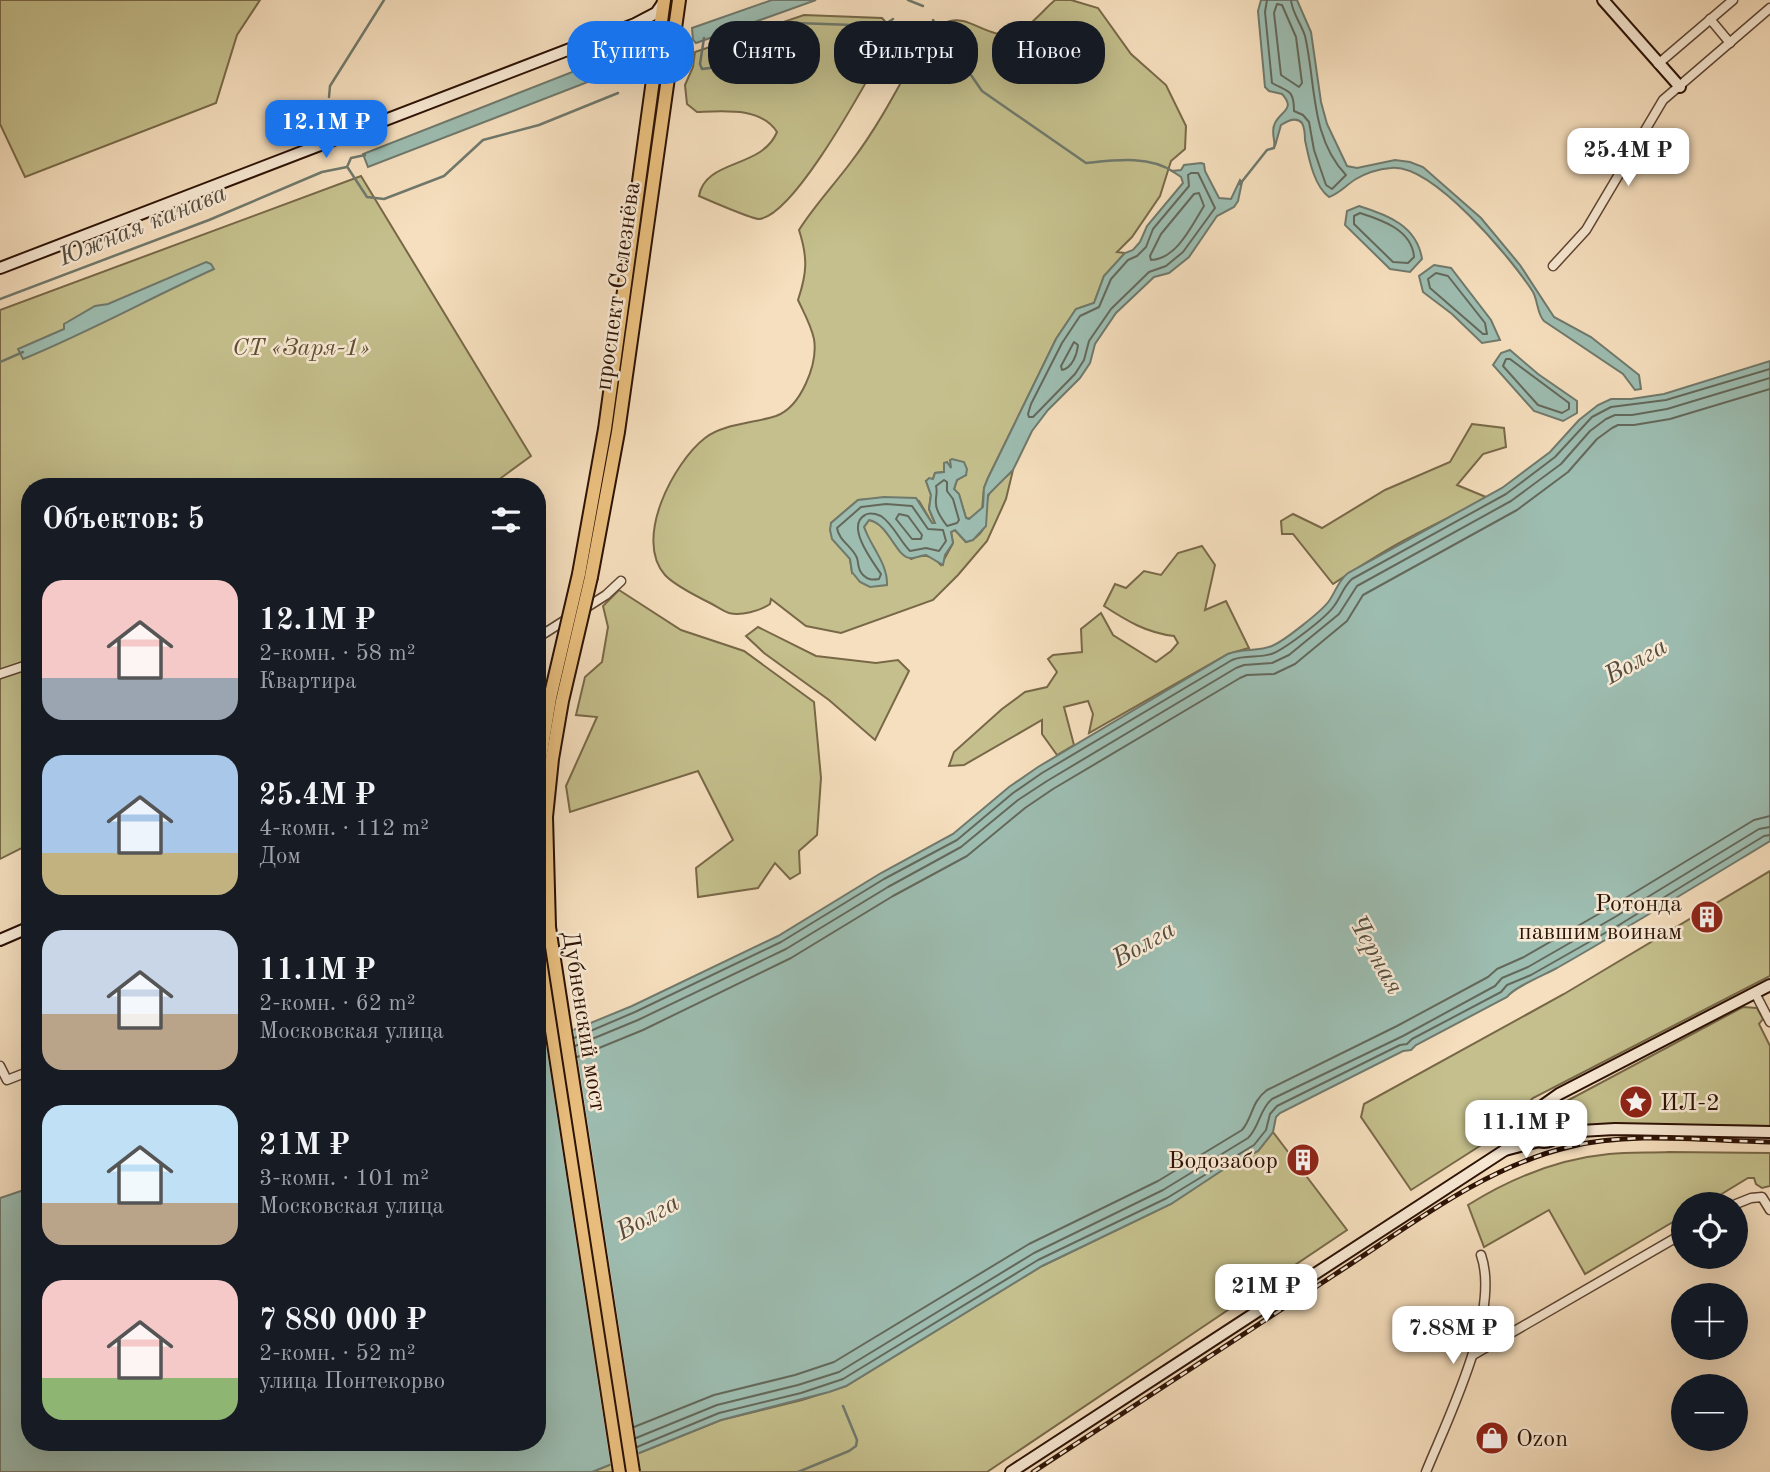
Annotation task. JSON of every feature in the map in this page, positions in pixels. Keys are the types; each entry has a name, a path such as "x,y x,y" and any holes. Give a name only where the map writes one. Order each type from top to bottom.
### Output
{"main road":[{"name":"проспект Селезнёва","path":"585,576 618,432 679,0"},
{"path":"1603,0 1680,86"},
{"name":"проспект Селезнёва","path":"660,21 663,1"},
{"path":"642,21 656,13 663,1"},
{"path":"0,268 567,50"},
{"name":"проспект Селезнёва","path":"585,576 651,84"},
{"path":"546,723 550,698 585,576"},
{"name":"Дубненский мост","path":"585,576 552,759 546,817 549,927 633,1472"},
{"path":"0,940 21,931"},
{"path":"1505,1150 1534,1111 1559,1094 1770,985"},
{"name":"Дубненский мост","path":"546,991 620,1472"},
{"path":"1555,1138 1560,1129 1557,1115 1559,1094"},
{"path":"1538,1109 1549,1108 1580,1131"},
{"path":"1528,1120 1531,1135 1539,1141"},
{"path":"1011,1472 1505,1150 1580,1131 1615,1129 1770,1132"}],"street":[{"path":"1658,64 1733,0"},
{"path":"1553,266 1586,230 1663,100 1770,8"},
{"path":"1710,19 1730,43"},
{"path":"546,632 606,595 621,581"},
{"path":"0,674 21,667"},
{"path":"1755,993 1770,1022"},
{"path":"0,1066 8,1080 21,1075"},
{"path":"1748,1199 1762,1197 1770,1210"},
{"path":"1473,1355 1671,1241"},
{"path":"1426,1472 1473,1355 1485,1298 1486,1269 1481,1255"}],"green space":[{"path":"0,0 260,0 237,35 216,103 25,177 0,124"},
{"path":"1055,0 1071,0 1098,8 1131,54 1166,85 1186,126 1185,149 1171,161 1160,196 1132,237 1117,252 1125,253 1104,276 1094,303 1076,309 1056,339 988,478 982,510 972,519 966,518 959,495 954,489 957,480 966,475 955,461 951,468 948,466 944,472 935,473 933,479 926,481 931,495 929,509 935,524 919,501 911,498 858,500 831,523 850,559 852,572 870,543 864,527 869,520 879,523 911,559 927,556 941,565 953,543 951,532 955,530 966,542 980,533 985,522 989,494 1013,470 1006,499 987,541 933,600 841,633 806,626 771,599 770,604 761,609 734,614 680,587 665,575 656,560 653,542 661,502 681,464 705,438 729,427 776,416 793,404 806,384 815,349 809,324 798,300 805,265 799,230 867,139 900,84 978,84 978,27 992,32 992,84 1105,84 1105,21 1033,21"},
{"path":"804,15 882,18 885,21 834,21 834,84 865,84 810,172 774,212 759,219 699,196 703,184 712,176 759,152 770,144 777,132 762,118 752,114 730,111 697,112 687,104 685,85 694,84 695,52 708,48 708,84 820,84 820,21 786,21"},
{"name":"СТ «Заря-1»","path":"361,176 531,456 501,478 21,478 21,848 0,859 0,310"},
{"path":"1472,424 1504,428 1506,447 1483,454 1457,485 1486,497 1466,509 1394,546 1333,584 1293,534 1282,534 1281,521 1293,514 1322,528 1385,490 1450,462"},
{"path":"1202,546 1215,565 1205,610 1226,601 1249,648 1228,654 1089,733 1093,714 1088,701 1064,707 1074,745 1057,755 1042,734 1042,720 964,765 949,766 954,752 1002,709 1025,692 1047,687 1057,672 1048,659 1053,655 1082,652 1081,629 1101,613 1113,635 1156,662 1171,651 1178,643 1174,636 1138,625 1104,606 1115,584 1126,588 1144,571 1161,575 1178,553"},
{"path":"619,590 681,630 744,651 814,702 821,778 817,835 799,851 800,873 790,879 775,863 758,888 698,897 696,868 733,840 698,771 570,812 566,786 597,717 576,715 585,677 602,662 608,627 603,606"},
{"path":"758,627 816,656 876,663 898,660 909,671 875,740 829,700 764,653 746,636"},
{"path":"1770,871 1770,976 1533,1098 1486,1142 1411,1190 1361,1117 1364,1104 1564,994"},
{"path":"1743,1007 1757,1008 1763,1019 1759,1024 1770,1046 1770,1126 1581,1126 1561,1109 1563,1103"},
{"path":"1273,1132 1347,1230 987,1472 592,1472 721,1420 846,1386 1042,1266 1171,1204 1230,1165 1258,1151"},
{"path":"1770,1153 1770,1186 1762,1188 1756,1184 1754,1178 1748,1178 1725,1192 1671,1192 1671,1223 1585,1274 1549,1210 1484,1247 1468,1205 1501,1186 1536,1171 1572,1160 1609,1154"}],"water":[{"path":"772,0 816,0 757,21 712,21"},
{"path":"1261,0 1297,0 1311,32 1321,102 1327,124 1347,166 1357,168 1395,160 1423,167 1481,218 1520,265 1554,317 1591,337 1639,375 1641,389 1635,390 1623,374 1544,321 1533,292 1508,258 1470,216 1428,181 1408,171 1391,168 1360,177 1329,197 1319,186 1313,172 1300,121 1289,121 1281,125 1275,146 1274,126 1288,103 1282,94 1269,91 1265,87 1258,11"},
{"path":"708,22 708,39 696,43 694,27"},
{"path":"567,74 567,84 583,84 368,167 363,154"},
{"path":"1204,164 1219,198 1231,199 1240,180 1242,182 1238,201 1234,207 1217,216 1189,257 1169,273 1154,277 1116,313 1095,344 1090,363 1080,378 1048,410 1032,431 1013,470 988,495 986,526 973,540 966,542 955,530 951,532 953,543 945,555 943,565 926,555 912,558 905,556 882,527 869,520 864,527 882,563 887,585 870,587 860,582 852,572 850,559 832,539 831,523 858,500 884,497 916,498 932,523 935,523 929,509 931,495 926,481 933,479 935,473 944,472 944,463 947,462 951,468 952,459 964,462 967,469 966,475 957,480 954,489 959,494 966,518 969,519 983,507 984,488 988,478 1056,339 1076,309 1094,303 1104,276 1125,253 1133,250 1140,242 1147,226 1183,183 1181,177 1172,171 1181,170 1184,165"},
{"path":"1359,206 1380,213 1408,230 1422,259 1410,272 1390,269 1345,225 1347,211"},
{"path":"206,262 214,269 72,338 23,359 18,349 64,329 64,324 95,306 108,304"},
{"path":"1434,265 1451,268 1491,320 1500,340 1482,343 1452,314 1423,292 1419,276"},
{"path":"1510,350 1538,374 1577,401 1577,413 1563,421 1534,411 1493,365 1501,353"},
{"path":"1770,361 1770,841 1584,953 1522,985 1507,997 1411,1050 1403,1051 1280,1113 1276,1117 1273,1132 1258,1151 1230,1165 1171,1204 1042,1266 846,1386 721,1420 592,1472 0,1472 0,1198 21,1191 21,1451 546,1451 546,1041 632,1006 778,936 881,873 953,834 1009,787 1038,767 1228,654 1267,648 1278,643 1325,606 1348,573 1502,488 1550,452 1579,420 1598,405 1611,399 1664,394"}],"pier":[{"path":"573,1027 639,1457 611,1468 546,1045 546,1038"}],"waterway":[{"path":"329,97 330,86 384,0"},
{"path":"908,0 923,6"},
{"path":"704,38 700,64 702,69 718,67 736,57 745,42 796,23 882,26 893,19"},
{"path":"933,20 982,91 1086,163 1143,161 1174,172"},
{"path":"348,168 367,197 384,199 444,176 483,140 539,125 618,93"},
{"path":"1240,184 1267,150 1274,148 1275,143"},
{"name":"Южная канава","path":"0,299 209,220 322,172 347,167 351,158 365,155"},
{"path":"0,362 23,352"},
{"path":"798,1472 856,1446 857,1440 843,1406"}],"railway":[{"path":"1033,1472 1418,1219 1507,1169 1537,1156 1569,1147 1618,1139 1770,1142"}],"place":[{"name":"Ротонда павшим воинам","path":"1707,917"},
{"name":"ИЛ-2","path":"1636,1102"},
{"name":"Водозабор","path":"1303,1160"},
{"name":"Ozon","path":"1492,1438"}],"water label":[{"name":"Волга","path":"1635,660"},
{"name":"Волга","path":"1143,943"},
{"name":"Черная","path":"1377,954"},
{"name":"Волга","path":"647,1216"}]}
